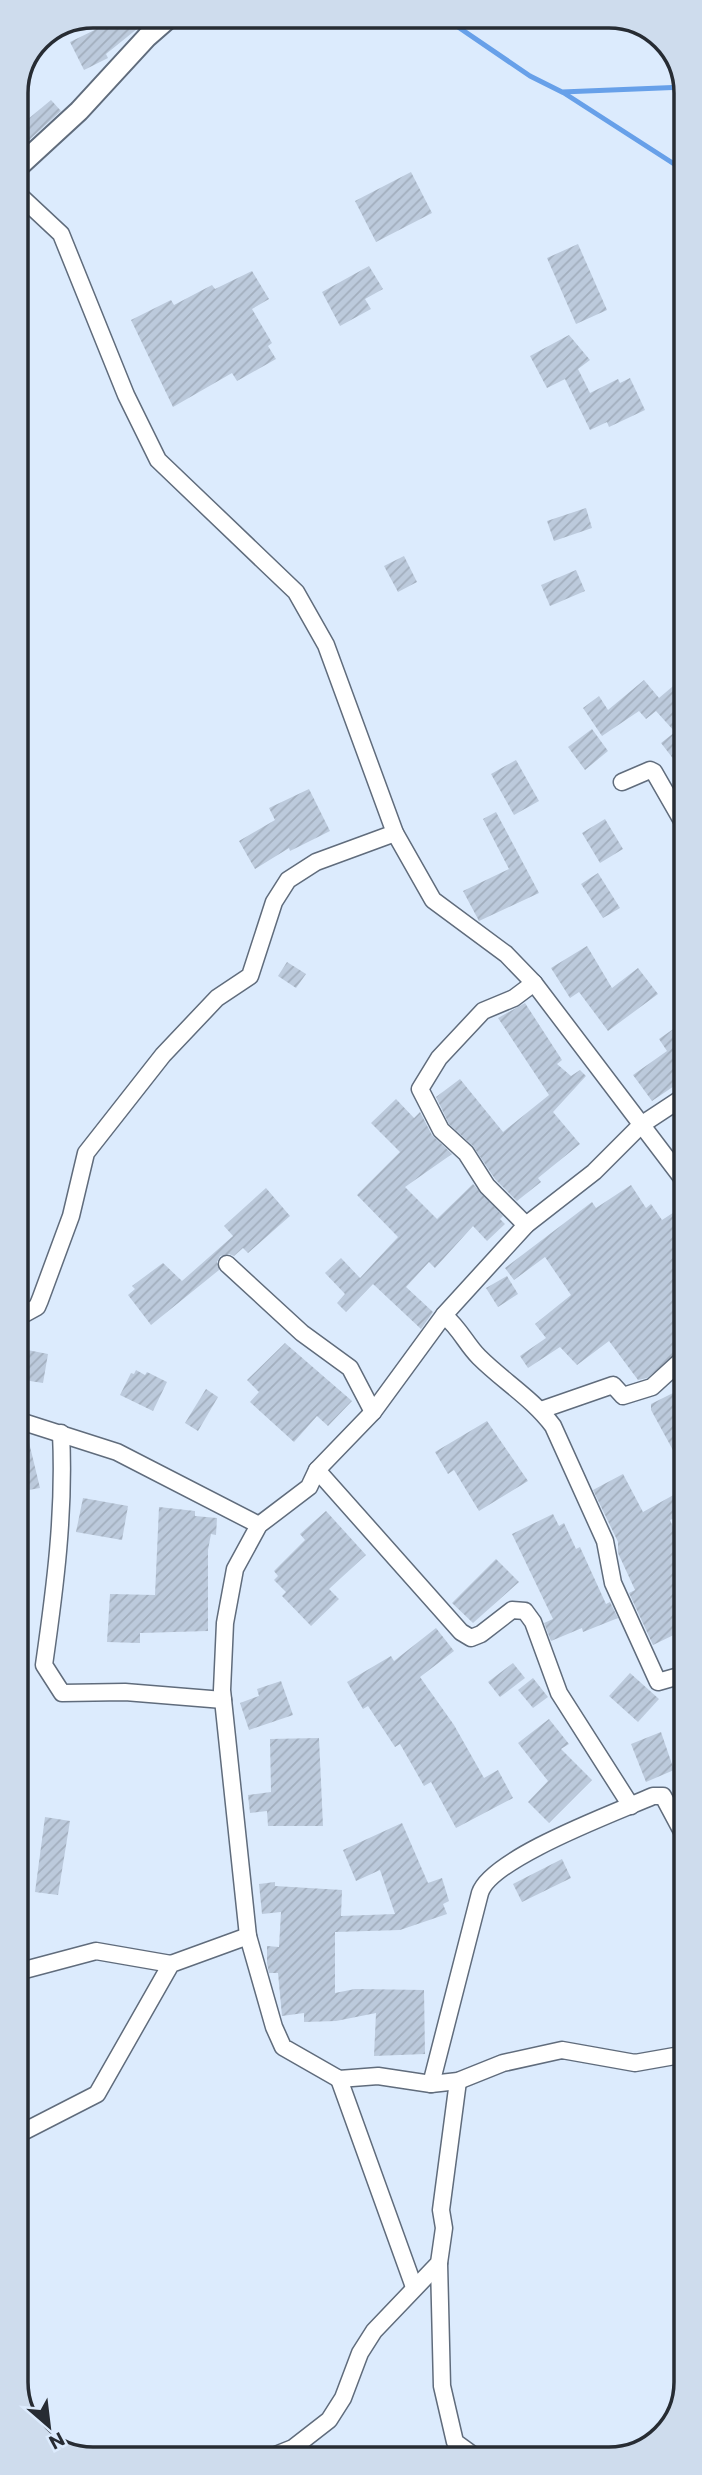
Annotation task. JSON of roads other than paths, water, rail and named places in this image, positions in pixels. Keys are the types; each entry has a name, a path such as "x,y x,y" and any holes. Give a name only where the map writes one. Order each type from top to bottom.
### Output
{"street":[{"path":"28,151 79,111 157,28"},
{"path":"28,203 61,234 126,395 158,460 296,592 326,645 395,834 433,900 506,954 534,983 674,1168"},
{"path":"622,782 650,770 654,772 674,807"},
{"path":"28,1312 37,1307 71,1216 86,1153 163,1055 218,998 250,976 274,902 288,880 316,862 395,834"},
{"path":"526,1225 487,1186 466,1153 441,1130 420,1089 439,1058 483,1012 514,998 534,983"},
{"path":"674,1103 641,1125 594,1172 526,1225 444,1315 373,1412 317,1470 309,1487 258,1525 235,1569 225,1623 223,1700 248,1936 274,2027 284,2047 339,2079 378,2076 431,2084 457,2081 503,2063 562,2050 635,2063 674,2056"},
{"path":"227,1264 302,1332 350,1368 373,1412"},
{"path":"444,1315 462,1330 477,1355 541,1410 564,1444 605,1541 613,1583 658,1682 674,1677"},
{"path":"541,1410 613,1385 623,1396 652,1387 674,1366"},
{"path":"28,1423 117,1452 258,1525"},
{"path":"61,1433 64,1485 56,1584 44,1665 62,1693 125,1692 223,1700"},
{"path":"317,1470 461,1632 471,1638 481,1634 512,1610 526,1611 559,1693 631,1806"},
{"path":"431,2084 482,1886 539,1846 653,1796 663,1796 674,1817"},
{"path":"28,1969 96,1951 171,1964 248,1936"},
{"path":"28,2129 97,2094 171,1964"},
{"path":"339,2079 414,2287"},
{"path":"453,2447 442,2386 439,2263 444,2228 441,2210 457,2081"},
{"path":"294,2447 329,2420 343,2398 359,2353 374,2331 439,2263"}],"waterway":[{"path":"460,28 530,76 562,92 674,87"},
{"path":"564,93 674,164"}]}
